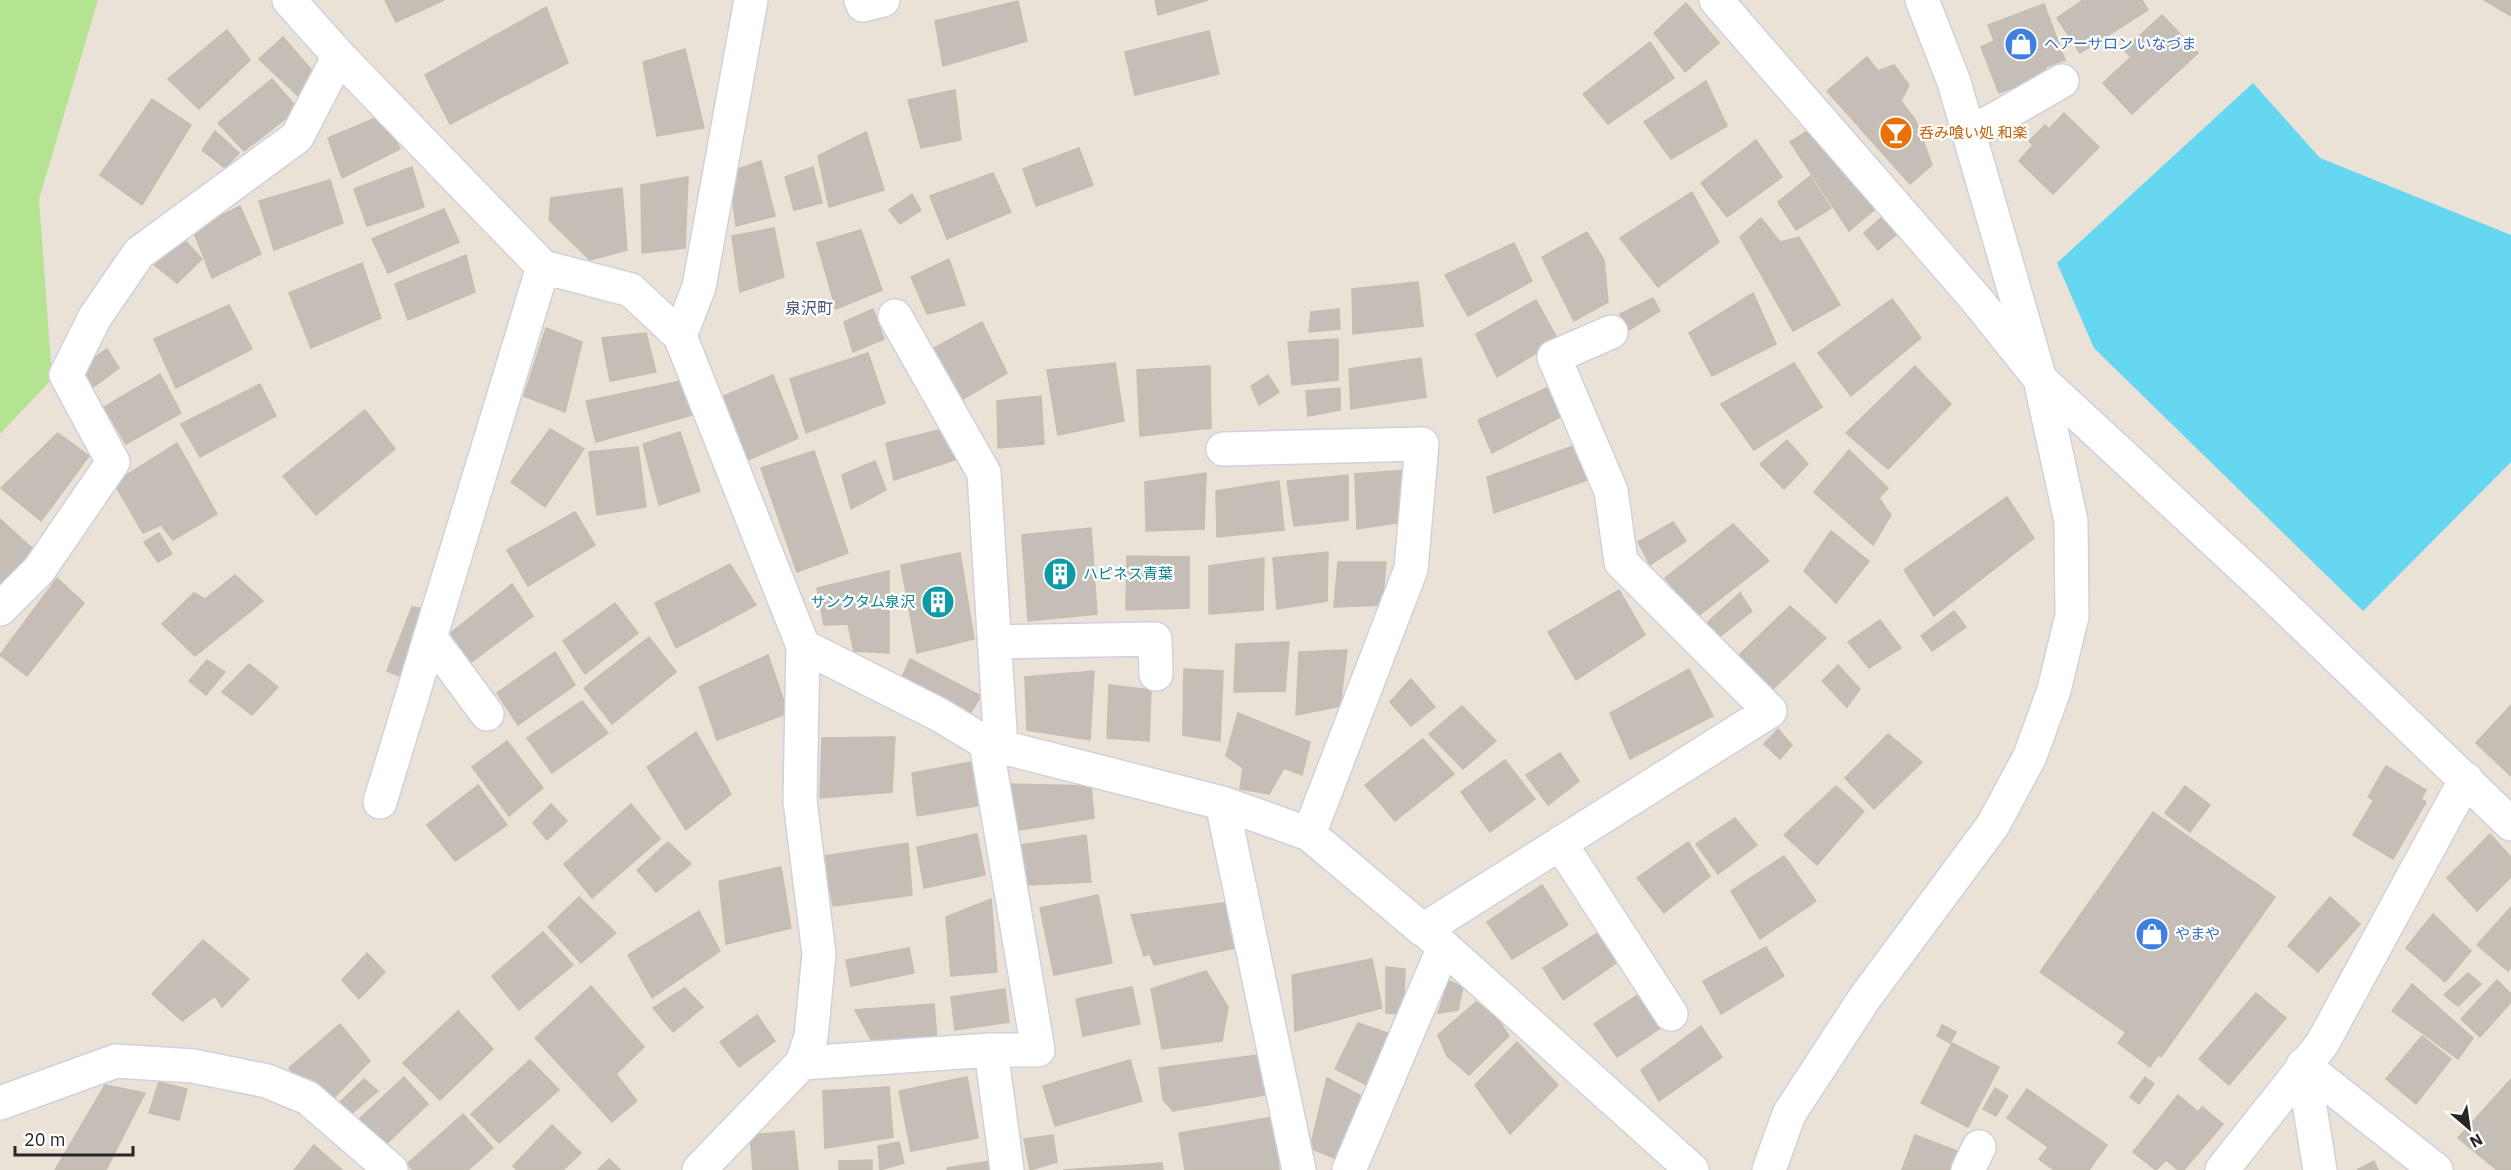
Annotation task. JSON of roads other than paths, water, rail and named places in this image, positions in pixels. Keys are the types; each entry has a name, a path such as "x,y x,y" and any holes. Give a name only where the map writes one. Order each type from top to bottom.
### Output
{"street":[{"path":"289,0 339,56 543,267 631,290 680,336 803,646 801,801 819,954 810,1037 802,1063 699,1170"},
{"path":"680,336 699,287 751,0"},
{"path":"861,0 863,5 883,0"},
{"path":"1716,0 1976,299 2040,379 2261,584 2511,824"},
{"path":"1769,1170 1789,1114 1864,999 1993,825 2030,756 2054,690 2072,616 2071,521 2040,379 1954,82 1922,0"},
{"path":"0,609 39,570 113,462 66,375 95,317 139,253 297,137 339,56"},
{"path":"1969,134 2062,81"},
{"path":"380,802 543,267"},
{"path":"802,1063 991,1050 1038,1050 994,745 994,642 984,473 895,316"},
{"path":"1349,1170 1434,938 1560,843 1770,711 1621,562 1611,490 1554,357 1611,332"},
{"path":"1223,449 1422,444 1411,569 1309,834"},
{"path":"430,637 487,714"},
{"path":"994,642 1155,639 1156,674"},
{"path":"803,646 994,745 1222,803 1309,834 1434,938 1692,1170"},
{"path":"2222,1170 2303,1065 2322,1044 2466,779"},
{"path":"1222,803 1299,1170"},
{"path":"1560,843 1671,1014"},
{"path":"991,1050 1006,1170"},
{"path":"3,1097 116,1061 193,1066 267,1081 308,1098 391,1170"},
{"path":"2303,1065 2320,1170"},
{"path":"2303,1065 2436,1170"}],"water":[{"path":"2253,83 2320,158 2511,235 2511,462 2363,611 2094,348 2057,263"}],"place":[{"name":"ヘアーサロン いなづま","path":"2021,44"},
{"name":"呑み喰い処 和楽","path":"1896,133"},
{"name":"ハピネス青葉","path":"1060,574"},
{"name":"サンクタム泉沢","path":"938,602"},
{"name":"やまや","path":"2152,934"}],"district":[{"name":"泉沢町","path":"809,308"}]}
